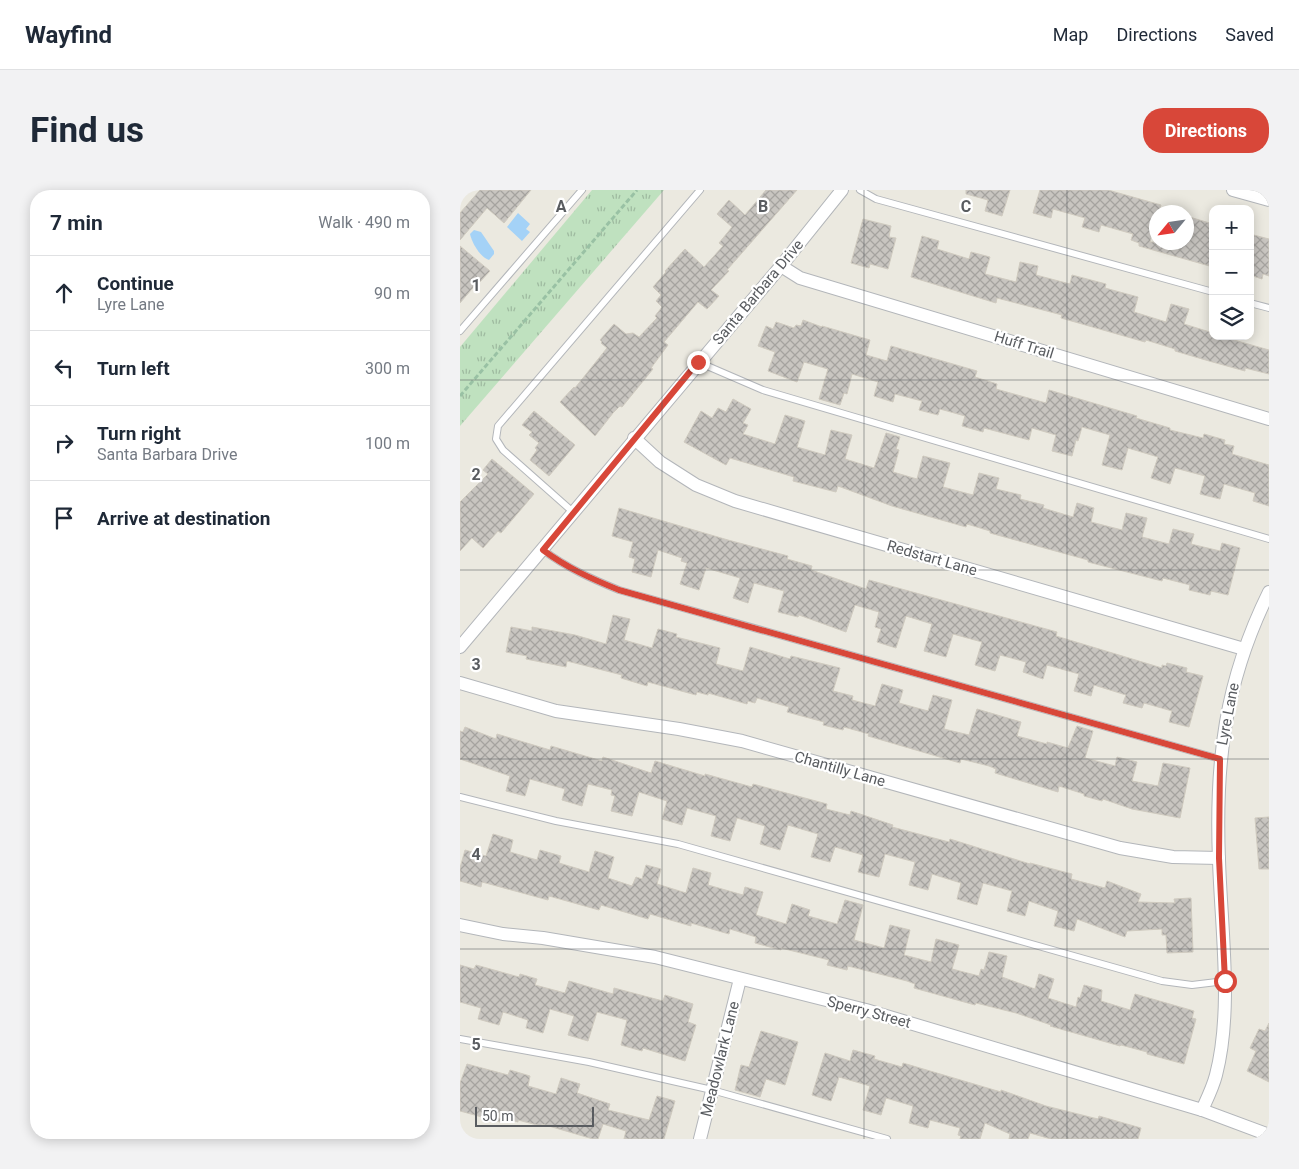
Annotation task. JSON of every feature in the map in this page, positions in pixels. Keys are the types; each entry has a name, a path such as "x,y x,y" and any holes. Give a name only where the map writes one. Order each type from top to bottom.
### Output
{"street":[{"name":"Santa Barbara Drive","path":"460,647 543,550 698,362 781,266 842,190"},
{"path":"1233,190 1269,200"},
{"name":"Huff Trail","path":"781,266 800,278 1269,419"},
{"name":"Redstart Lane","path":"634,438 660,462 696,486 735,501 1244,649"},
{"name":"Lyre Lane","path":"1202,1110 1216,1075 1222,1039 1225,981 1219,858 1220,759 1228,703 1244,649 1269,592"},
{"name":"Chantilly Lane","path":"460,684 556,711 679,729 742,741 1120,848 1173,857 1219,858"},
{"name":"Sperry Street","path":"460,925 503,934 543,938 655,957 866,1010 1202,1110 1269,1135"},
{"name":"Meadowlark Lane","path":"700,1139 740,979"}],"lane":[{"path":"460,331 582,190"},
{"path":"573,512 503,450 496,439 498,426 700,190"},
{"path":"860,190 876,199 1209,291"},
{"path":"1254,304 1269,308"},
{"path":"698,362 763,390 1269,539"},
{"path":"543,550 562,564 584,576 619,590 1220,759"},
{"path":"460,797 556,821 678,844 1162,981 1192,986 1225,981"},
{"path":"460,1039 589,1062 712,1090 887,1139"}],"path":[{"path":"460,396 637,190"}],"green space":[{"path":"592,190 664,190 460,426 460,347"}],"water":[{"path":"518,213 530,224 526,229 530,232 522,241 507,227"},
{"path":"474,230 481,232 494,251 489,260 480,253 475,245 470,234"}],"building":[{"path":"480,190 531,190 504,223 487,208 460,240 460,213"},
{"path":"766,190 797,190 711,290 719,296 707,309 698,302 664,342 668,345 651,368 653,369 595,436 560,402 575,388 607,348 600,340 614,324 626,334 633,333 639,337 657,318 655,316 662,307 656,301 661,295 653,287 665,271 685,249 704,267 723,246 719,243 732,227 717,214 729,200 745,215"},
{"path":"966,190 1010,190 1002,216 985,211 988,200 966,194"},
{"path":"1040,190 1108,190 1161,205 1149,205 1149,249 1139,246 1139,243 1131,240 1133,234 1101,225 1099,232 1082,227 1085,218 1053,209 1051,218 1033,213"},
{"path":"1194,218 1209,223 1209,266 1153,250 1194,250"},
{"path":"863,219 891,226 889,237 896,238 888,269 870,264 869,268 851,263"},
{"path":"1254,235 1269,239 1269,276 1263,274 1262,279 1254,276"},
{"path":"922,236 939,241 937,249 969,259 971,252 990,257 985,274 1016,282 1020,262 1038,266 1036,275 1070,284 1072,275 1106,284 1105,288 1138,297 1134,312 1166,322 1171,304 1189,309 1184,324 1209,332 1209,340 1234,340 1269,350 1269,374 1245,368 1245,371 1175,351 1175,349 1146,340 1145,342 1061,318 1062,315 997,298 996,303 911,277"},
{"path":"460,246 490,271 460,303"},
{"path":"803,320 870,340 866,355 887,361 891,346 977,371 975,377 997,384 996,389 1046,403 1049,390 1137,416 1136,418 1170,428 1170,430 1203,438 1204,434 1225,440 1224,444 1234,446 1232,454 1269,465 1269,506 1253,501 1255,493 1224,484 1220,499 1200,494 1205,476 1175,468 1170,484 1151,478 1158,457 1128,448 1122,470 1102,465 1110,435 1082,427 1072,456 1052,451 1056,435 1032,428 1029,440 984,428 983,432 962,426 965,416 940,409 938,415 919,410 922,401 895,394 893,402 874,396 878,382 852,374 847,394 844,393 840,405 819,399 828,369 804,362 797,382 768,371 775,352 758,346 766,326 773,329 776,322 794,328 796,325 801,326"},
{"path":"733,399 751,409 743,423 748,425 743,434 775,444 785,415 805,421 797,447 825,455 831,430 852,435 845,459 874,468 886,433 900,437 896,449 899,450 893,472 917,479 923,456 950,463 943,487 973,495 979,473 999,478 996,489 1021,495 1020,499 1044,505 1043,508 1073,517 1077,503 1094,508 1091,522 1122,530 1126,513 1147,518 1142,537 1169,544 1173,529 1194,534 1191,544 1220,551 1222,543 1240,548 1228,595 1211,591 1210,595 1189,590 1190,585 1163,578 1162,581 1088,562 1088,560 990,533 990,531 967,524 966,527 892,506 838,486 836,492 793,481 794,477 730,458 726,465 684,442 701,411 712,418 718,408 726,412"},
{"path":"534,411 575,445 549,476 530,460 537,450 535,448 539,443 529,435 532,432 522,425"},
{"path":"492,459 534,494 501,533 498,531 483,548 472,538 460,551 460,502 488,474 483,470"},
{"path":"619,508 788,556 787,559 812,566 811,570 866,589 869,580 1057,632 1056,636 1162,668 1162,665 1166,666 1167,663 1187,668 1186,672 1203,676 1189,727 1169,722 1172,711 1144,703 1142,708 1123,703 1126,695 1094,685 1091,696 1074,691 1079,674 1047,665 1043,679 1023,672 1026,662 1000,655 995,671 975,665 982,642 953,634 946,657 924,651 932,624 906,616 896,648 877,642 881,629 875,627 879,612 855,605 846,632 799,615 798,617 778,612 784,591 754,583 748,603 733,598 740,578 706,568 699,590 680,584 687,563 681,561 682,558 658,550 651,577 632,572 635,559 629,557 633,542 612,536"},
{"path":"613,615 630,619 624,640 652,648 658,629 677,634 676,637 720,648 716,664 743,671 750,647 790,659 791,656 840,668 833,691 853,696 852,700 875,706 882,684 903,690 899,703 928,711 933,695 952,700 944,729 969,735 977,709 1021,722 1017,736 1068,748 1077,726 1093,731 1085,758 1115,766 1117,757 1137,762 1132,781 1158,786 1163,763 1190,768 1180,818 1132,809 1103,799 1102,801 1084,796 1084,794 1059,786 1058,792 995,773 996,769 989,766 961,759 960,763 844,727 843,730 823,725 824,722 787,712 789,707 757,698 755,703 748,701 747,704 708,693 708,695 697,692 696,695 648,682 647,686 621,678 622,675 567,661 566,667 526,659 527,656 506,652 511,627 532,631 532,627 575,635 606,644"},
{"path":"465,727 496,739 497,734 550,750 551,746 602,761 603,757 651,773 655,761 705,776 705,774 752,787 753,784 827,804 826,809 850,815 851,811 893,825 892,827 949,842 950,839 1030,864 1072,874 1071,879 1105,888 1107,881 1141,894 1138,902 1175,903 1174,899 1191,898 1193,952 1167,953 1166,935 1162,935 1162,929 1127,931 1125,937 1077,919 1074,931 1054,926 1058,911 1029,901 1025,916 1007,911 1012,891 983,883 977,905 957,899 961,883 932,874 928,890 909,885 915,862 885,854 879,877 858,872 863,855 835,847 830,862 811,857 818,834 788,825 780,850 760,844 765,826 737,818 730,841 711,836 716,816 687,808 682,825 662,819 667,801 639,792 632,816 611,811 615,796 611,795 612,790 588,784 582,806 562,800 565,789 530,779 525,796 506,791 510,776 460,759 460,731 463,732"},
{"path":"1269,817 1269,869 1259,869 1255,818"},
{"path":"493,834 513,840 510,852 537,860 540,850 561,856 559,863 589,872 595,851 614,857 608,878 632,886 636,877 642,879 646,865 661,869 657,884 686,893 693,868 711,873 708,885 743,895 745,887 763,892 756,915 786,924 792,904 810,910 808,916 837,924 845,900 863,905 854,940 884,948 890,925 910,930 904,955 931,962 936,939 959,945 952,969 979,976 981,969 984,970 989,952 1007,956 1002,977 1035,989 1039,974 1054,979 1048,998 1076,1007 1078,997 1080,998 1084,985 1102,990 1101,1001 1130,1010 1135,994 1194,1011 1192,1018 1196,1019 1184,1064 1050,1026 1016,1013 976,1003 975,1005 914,988 915,984 907,981 848,966 847,970 827,965 829,960 755,943 756,937 730,929 729,934 691,923 691,926 650,914 648,919 601,905 599,910 549,896 548,900 482,882 481,887 460,881 460,868 465,850 486,856"},
{"path":"460,965 474,969 476,965 519,977 520,974 537,979 535,985 565,993 569,981 613,994 614,988 663,1001 665,995 693,1004 688,1022 696,1025 685,1061 643,1048 642,1051 621,1045 627,1020 597,1012 588,1041 568,1035 574,1016 550,1009 543,1033 526,1028 528,1020 503,1012 499,1025 478,1019 481,1008 460,1002"},
{"path":"1269,1023 1269,1082 1247,1071 1256,1051 1250,1048 1259,1029 1265,1031"},
{"path":"761,1031 798,1042 785,1085 766,1079 760,1097 735,1090 741,1065 749,1067"},
{"path":"853,1050 875,1056 874,1059 902,1067 903,1063 1001,1092 1001,1090 1046,1106 1098,1119 1099,1116 1141,1128 1138,1139 1051,1139 1030,1133 1028,1139 1009,1139 1010,1134 985,1123 980,1139 960,1139 961,1136 958,1135 960,1128 930,1120 928,1128 909,1123 913,1106 886,1098 881,1115 863,1110 870,1086 839,1077 831,1101 812,1095 825,1053 850,1061"},
{"path":"467,1064 508,1075 510,1070 530,1076 528,1086 556,1094 561,1078 580,1084 577,1093 610,1104 608,1110 649,1120 657,1096 675,1101 664,1139 624,1139 626,1131 603,1124 598,1139 593,1139 542,1124 541,1126 518,1120 518,1122 502,1117 500,1122 460,1111 460,1083"}],"route":[{"path":"698,362 543,550 562,564 584,576 619,590 1220,759 1219,858 1225,981"}]}
